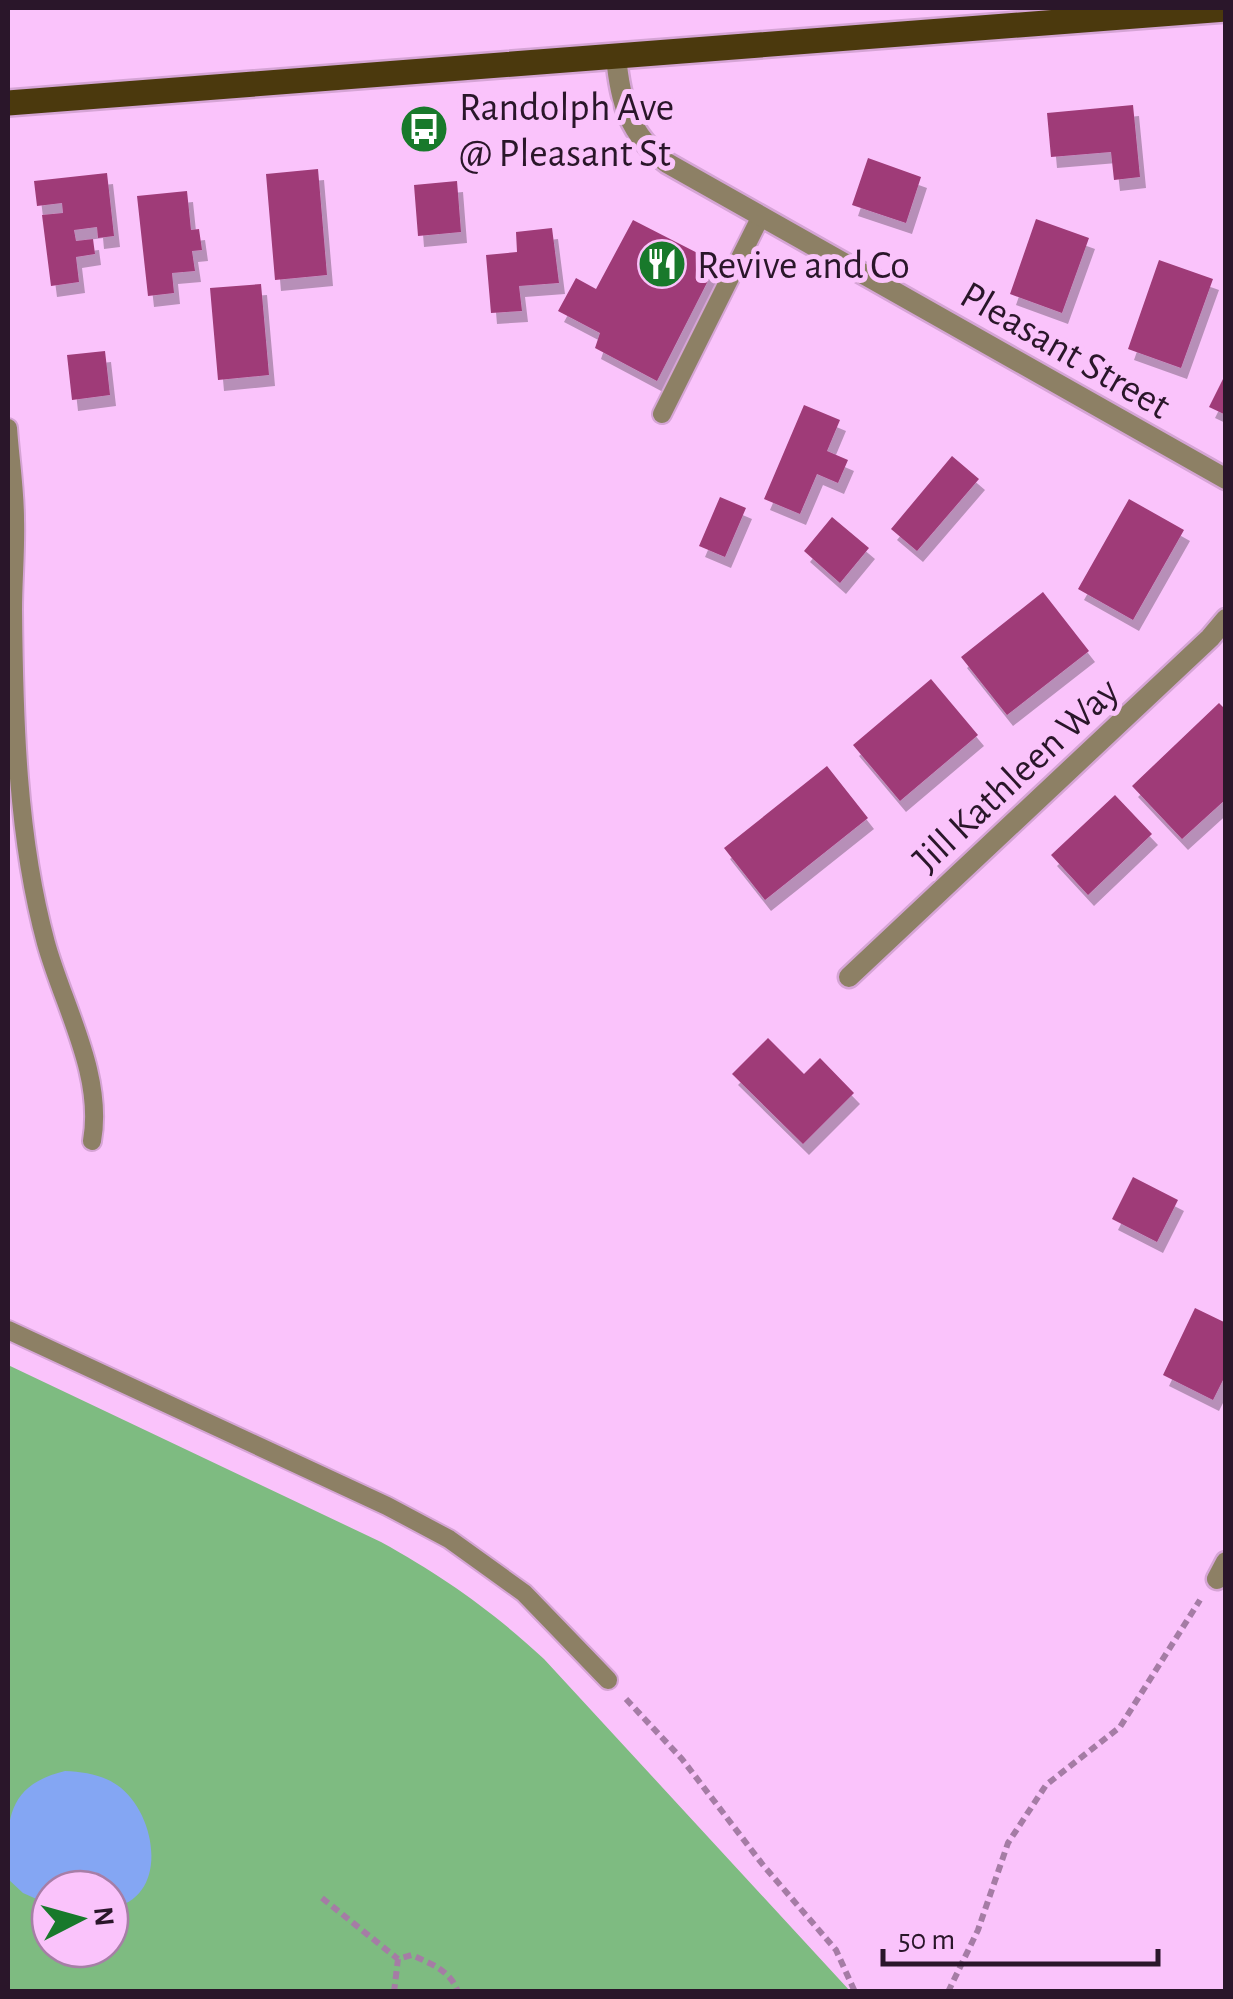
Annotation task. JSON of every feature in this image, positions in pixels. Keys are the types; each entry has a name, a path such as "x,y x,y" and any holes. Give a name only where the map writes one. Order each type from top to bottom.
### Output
{"main road":[{"path":"8,103 1226,10"}],"street":[{"name":"Pleasant Street","path":"616,56 622,102 640,138 667,163 1226,480"},
{"name":"Jill Kathleen Way","path":"849,977 1226,619"}],"lane":[{"path":"662,414 761,216"},
{"path":"8,428 15,518 17,724 27,833 42,928 88,1075 94,1114 92,1142"},
{"path":"8,1330 387,1506 449,1539 524,1593 608,1680"}],"path":[{"path":"948,1992 978,1930 1008,1843 1046,1785 1120,1727 1221,1570"},
{"path":"608,1680 682,1759 762,1865 836,1950 855,1992"},
{"path":"322,1898 398,1959"},
{"path":"398,1959 412,1955 439,1968 454,1980 458,1992"},
{"path":"394,1992 398,1959"}],"green space":[{"path":"8,1365 381,1542 486,1610 544,1659 850,1991 8,1991"}],"water":[{"path":"65,1771 92,1774 111,1781 131,1798 148,1833 151,1853 150,1872 142,1889 130,1900 130,1869 30,1869 30,1896 8,1879 12,1811 29,1787"}],"building":[{"path":"1133,105 1140,177 1114,180 1111,152 1051,157 1047,113"},
{"path":"868,158 921,177 906,223 852,205"},
{"path":"318,169 327,275 275,280 266,174"},
{"path":"107,173 114,236 98,238 97,227 74,230 76,241 93,239 95,254 76,257 79,282 51,286 42,215 63,213 62,203 37,206 34,181"},
{"path":"457,181 461,232 418,236 414,185"},
{"path":"187,191 191,230 199,229 202,250 192,251 195,271 172,273 174,293 148,296 137,196"},
{"path":"1036,219 1089,238 1062,313 1010,294"},
{"path":"633,220 717,263 657,381 595,348 600,333 558,311 576,278 596,289"},
{"path":"552,228 559,283 519,286 522,311 491,313 486,255 517,252 516,232"},
{"path":"1159,260 1213,279 1181,368 1128,349"},
{"path":"261,284 269,375 218,380 210,288"},
{"path":"105,351 110,395 72,400 67,355"},
{"path":"1226,373 1226,415 1209,407"},
{"path":"804,405 840,420 827,451 848,460 838,483 817,474 800,514 764,499"},
{"path":"952,456 979,479 917,551 891,529"},
{"path":"720,497 746,508 725,557 699,546"},
{"path":"1129,499 1184,530 1133,620 1078,589"},
{"path":"832,517 869,548 840,583 804,551"},
{"path":"1043,592 1089,651 1007,715 961,657"},
{"path":"931,679 978,735 900,801 853,745"},
{"path":"1219,703 1226,710 1226,799 1182,839 1132,786"},
{"path":"827,766 868,818 765,900 724,848"},
{"path":"1115,795 1152,834 1088,895 1051,855"},
{"path":"768,1038 804,1074 820,1058 854,1093 803,1144 732,1074"},
{"path":"1133,1177 1178,1200 1157,1242 1112,1219"},
{"path":"1195,1308 1226,1323 1226,1374 1213,1400 1163,1375"}],"place":[{"name":"Randolph Ave @ Pleasant St","path":"424,129"},
{"name":"Revive and Co","path":"662,264"}]}
